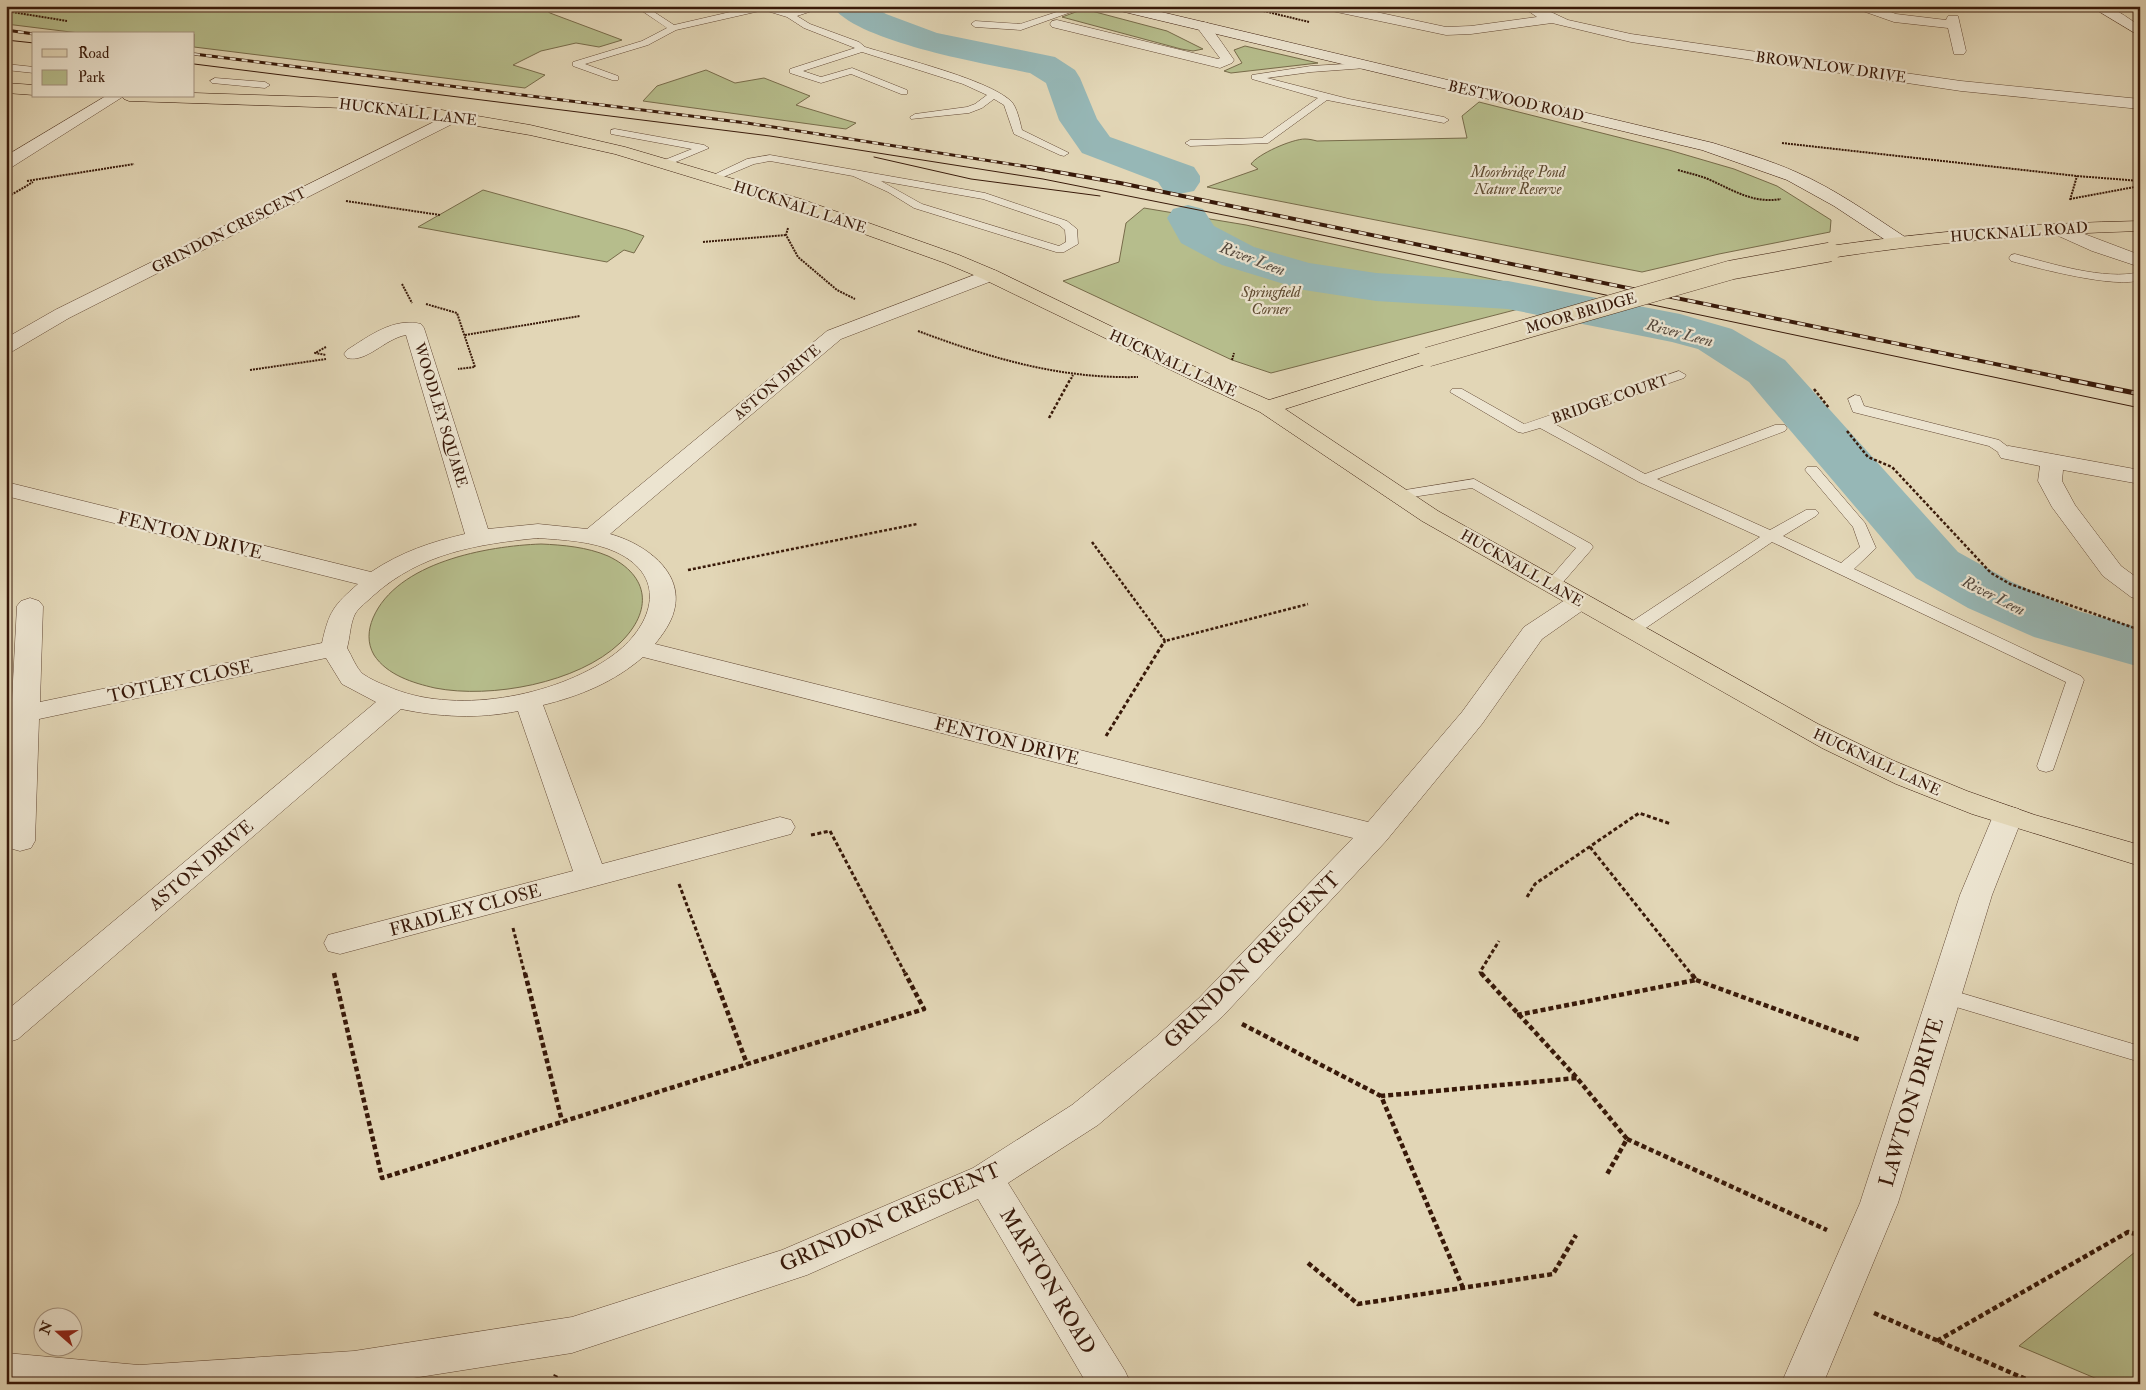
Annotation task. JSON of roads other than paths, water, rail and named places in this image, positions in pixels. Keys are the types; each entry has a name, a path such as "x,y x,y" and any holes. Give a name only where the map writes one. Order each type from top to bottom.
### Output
{"main road":[{"path":"6,88 32,90"},
{"name":"HUCKNALL LANE","path":"195,97 230,98 269,91 454,117 566,137 666,163 813,210 952,259 990,275 1200,377 1268,407 1430,516 1808,730 1943,792 2008,816 2140,856"},
{"name":"HUCKNALL ROAD","path":"1899,241 2058,229 2140,226"},
{"name":"MOOR BRIDGE","path":"1268,407 1428,357 1731,270 1899,241"}],"street":[{"name":"BESTWOOD ROAD","path":"1117,6 1363,66 1707,146 1762,164 1803,181 1899,241"},
{"path":"1327,6 1446,31 1471,30 1552,19"},
{"name":"BROWNLOW DRIVE","path":"1528,6 1552,19 1631,38 1943,83 2140,104"},
{"path":"1862,6 1894,18 1953,22 1959,51"},
{"path":"2097,6 2111,12 2140,32"},
{"path":"2111,12 2131,12"},
{"path":"1068,25 1220,64 1224,62 1227,58 1203,26"},
{"path":"6,163 113,98"},
{"name":"GRINDON CRESCENT","path":"6,347 62,314 454,117"},
{"path":"2107,226 2140,256"},
{"path":"2058,229 2099,247 2140,261"},
{"name":"ASTON DRIVE","path":"592,536 834,335 990,275"},
{"name":"WOODLEY SQUARE","path":"354,354 389,332 414,328 478,537"},
{"path":"2009,453 2140,477"},
{"path":"2052,461 2050,481 2064,507 2112,571 2140,592"},
{"name":"FENTON DRIVE","path":"6,489 374,580"},
{"path":"538,530 592,536 622,546 644,559 659,576 664,599 657,623 638,648 609,670 572,688 528,701 481,708 435,707 395,700 353,679 334,648 342,613 374,580 396,566 422,554 449,544 478,537 538,530"},
{"name":"GRINDON CRESCENT","path":"6,1371 139,1383 354,1369 572,1335 793,1263 986,1179 1085,1114 1168,1046 1211,1007 1375,834 1472,718 1533,633 1566,593"},
{"path":"20,841 30,606"},
{"name":"TOTLEY CLOSE","path":"26,713 334,648"},
{"name":"FENTON DRIVE","path":"638,648 1375,834"},
{"name":"ASTON DRIVE","path":"6,1030 395,700"},
{"path":"528,701 591,877"},
{"name":"LAWTON DRIVE","path":"1802,1384 1879,1203 1976,895 2008,816"},
{"name":"FRADLEY CLOSE","path":"340,943 780,827"},
{"name":"MARTON ROAD","path":"986,1179 1110,1384"}],"lane":[{"path":"639,6 672,28"},
{"path":"790,15 823,6"},
{"path":"615,78 576,64 645,43 672,28 764,7 790,15 807,26 856,44 862,50 966,82 993,94 1008,104 1018,132 1064,153"},
{"path":"975,24 1022,27 1076,7"},
{"path":"862,50 793,70 821,80 852,71 904,92"},
{"path":"1363,66 1311,69 1255,77 1325,97 1444,120"},
{"path":"6,67 32,70"},
{"path":"215,81 235,82 269,91"},
{"path":"230,98 235,82"},
{"path":"915,117 936,112 961,111 976,107 988,102 993,94"},
{"path":"1190,143 1264,141 1325,97"},
{"path":"615,132 704,148 666,163"},
{"path":"712,178 752,160 770,158 857,174 894,185 985,196 1063,223 1071,229 1072,244 1060,250 918,206 894,185"},
{"path":"2015,258 2051,269 2079,274 2132,279 2140,276"},
{"name":"BRIDGE COURT","path":"1457,392 1523,429 1679,375"},
{"path":"1854,399 1858,409 1994,443 2009,453"},
{"name":"BRIDGE COURT","path":"1542,423 1644,479 1771,536 2075,680 2046,766"},
{"path":"1644,479 1780,428"},
{"path":"1812,470 1860,526 1868,548 1843,570"},
{"path":"1399,495 1474,483 1585,547 1566,593"},
{"path":"1631,630 1771,536 1811,513"},
{"path":"1944,996 2140,1054"}],"waterway":[{"name":"River Leen","path":"848,6 874,21 928,41 1042,65 1062,78 1078,120 1096,145 1180,176 1179,182"},
{"name":"River Leen","path":"1188,218 1196,234 1238,256 1304,276 1376,287 1508,295 1680,329 1715,339 1767,371 1937,565 1990,595 2056,624 2140,648"}],"tram line":[{"path":"6,40 32,43"},
{"path":"195,64 770,136 1043,179 1284,227 2140,408"},
{"path":"874,157 971,179 1100,196"}],"railway":[{"path":"6,30 32,34"},
{"path":"195,54 747,123 1036,168"},
{"path":"1029,167 1120,183 2068,379"},
{"path":"2061,378 2140,394"}],"park label":[{"name":"Moorbridge Pond Nature Reserve","path":"1518,180"},
{"name":"Springfield Corner","path":"1271,300"}]}
